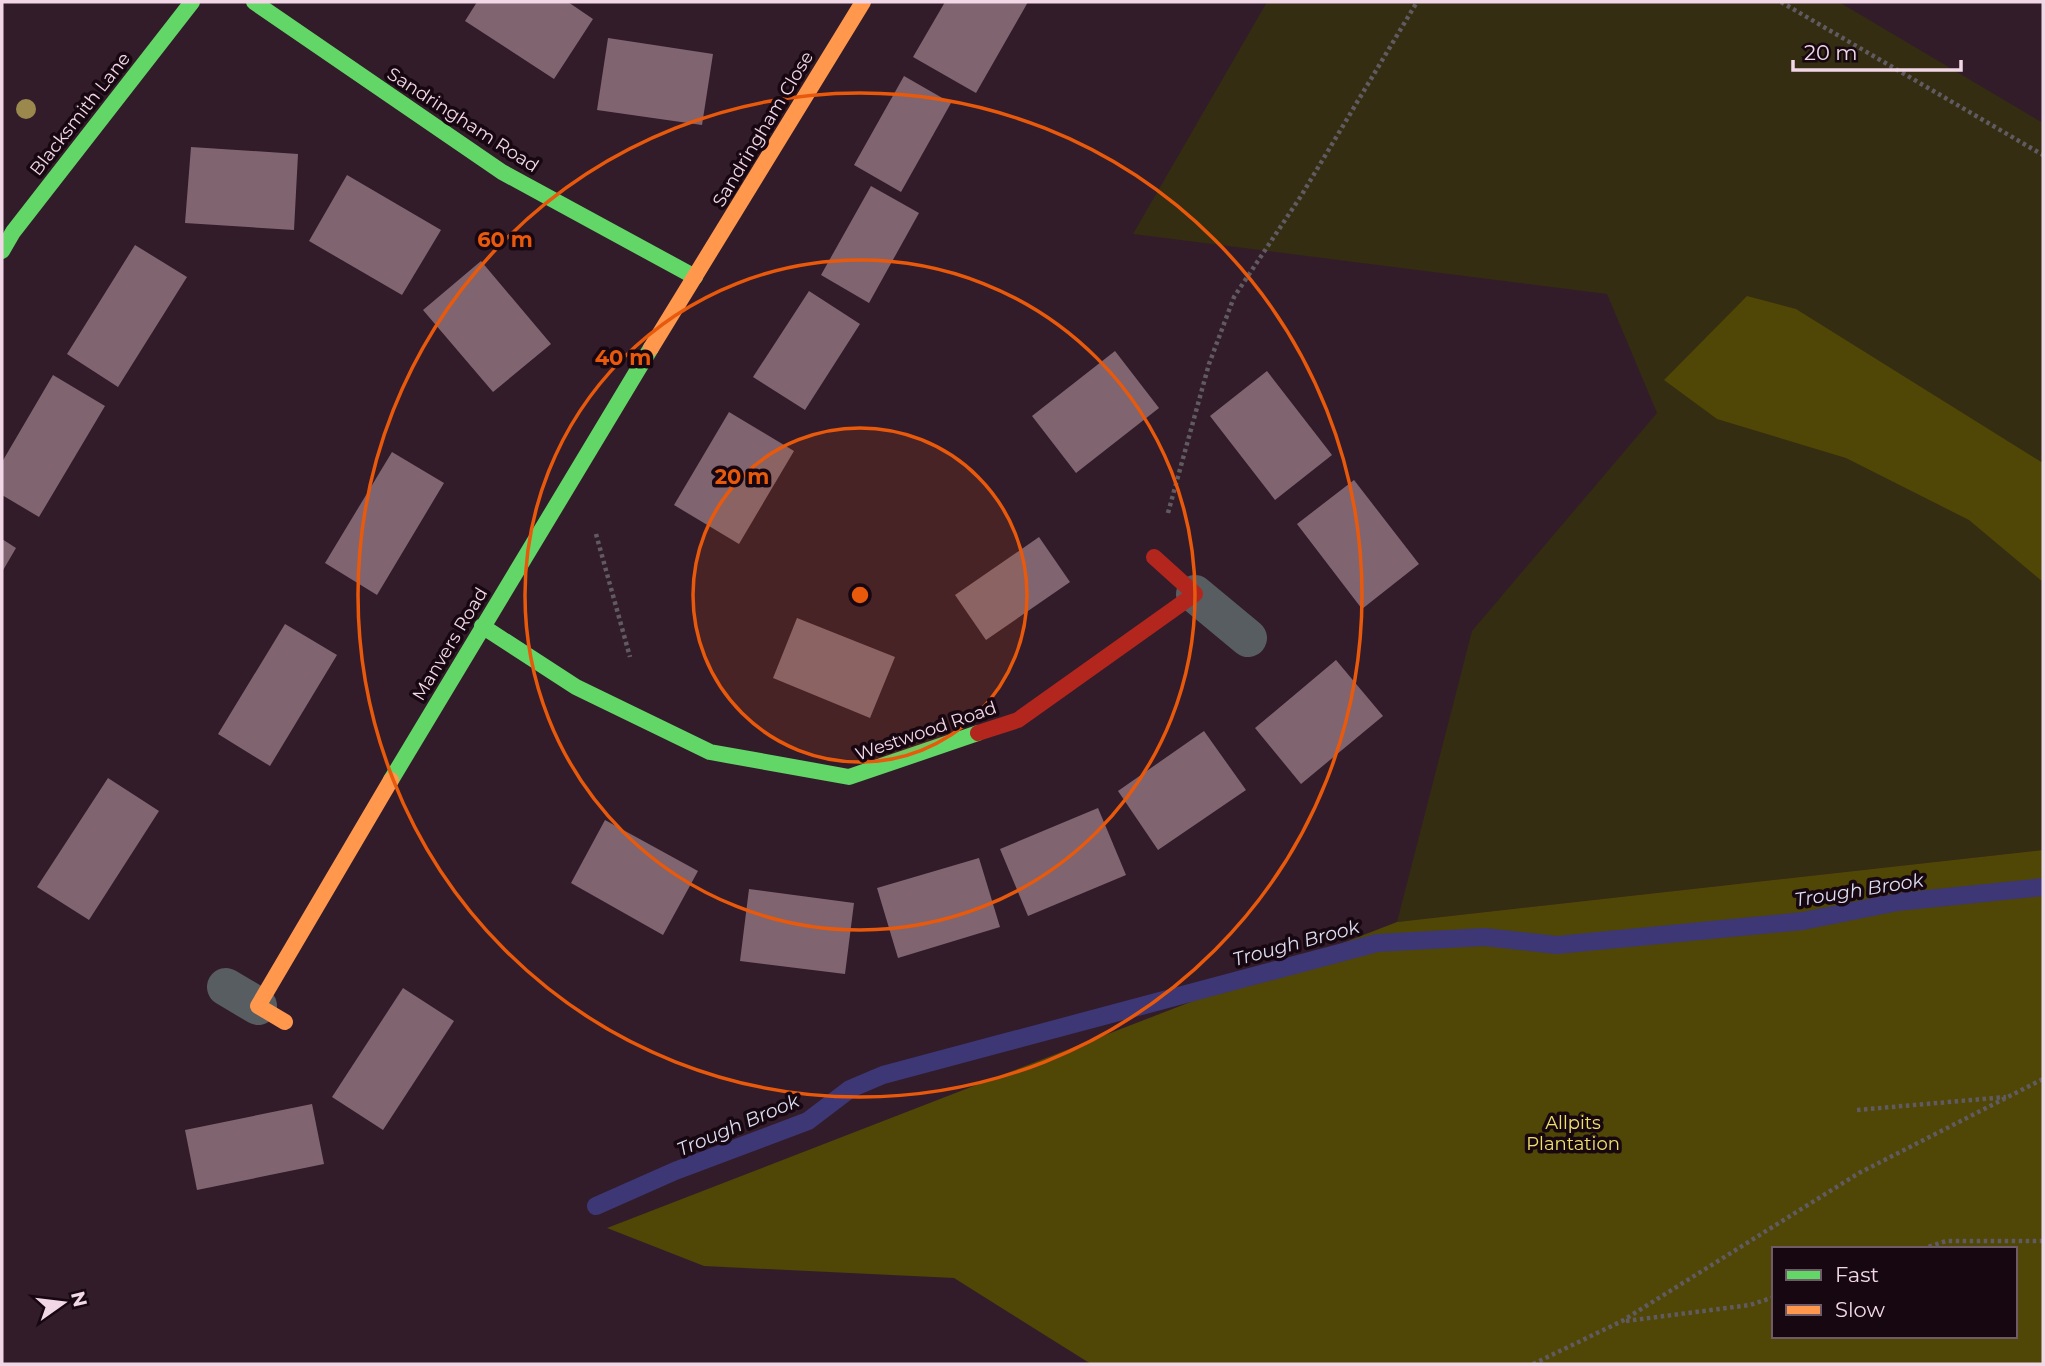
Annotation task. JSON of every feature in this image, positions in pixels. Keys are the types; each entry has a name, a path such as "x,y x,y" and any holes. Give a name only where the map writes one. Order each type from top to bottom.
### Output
{"street":[{"name":"Blacksmith Lane","path":"5,236 192,2"},
{"name":"Sandringham Road","path":"254,2 502,172 695,277"},
{"name":"Sandringham Close","path":"695,277 863,2"},
{"name":"Manvers Road","path":"256,1005 482,626 695,277"},
{"path":"1154,557 1248,638"},
{"name":"Westwood Road","path":"482,626 576,687 710,752 849,777 1017,720 1195,594"}],"path":[{"path":"1154,557 1209,364 1234,297 1301,196 1417,2"},
{"path":"1781,2 2043,155"},
{"path":"578,468 648,722"},
{"path":"1533,1364 1622,1321 1859,1173 2043,1079"},
{"path":"1857,1110 2010,1096"},
{"path":"1928,1247 1946,1241 2043,1241"},
{"path":"1622,1321 1750,1305 1772,1298"}],"shaded area":[{"path":"1267,2 1839,2 2043,123 2043,850 1397,922 1472,631 1657,413 1607,294 1133,234"}],"green space":[{"path":"1747,296 1796,309 2043,463 2043,582 1969,520 1846,458 1717,419 1664,380"},
{"name":"Allpits Plantation","path":"2043,850 2043,1364 1091,1364 954,1278 704,1266 607,1228 1397,922"}],"building":[{"path":"477,2 568,2 593,19 554,79 465,21"},
{"path":"945,2 1028,2 976,93 913,57"},
{"path":"608,38 713,54 702,125 597,110"},
{"path":"904,76 951,103 901,192 854,165"},
{"path":"191,147 298,154 294,230 185,223"},
{"path":"347,175 441,230 402,295 309,241"},
{"path":"871,186 919,213 869,303 821,275"},
{"path":"135,245 187,277 118,387 67,354"},
{"path":"481,261 551,344 493,392 423,310"},
{"path":"809,291 860,324 805,410 753,377"},
{"path":"1115,351 1159,408 1076,473 1032,416"},
{"path":"1267,371 1332,455 1275,500 1210,416"},
{"path":"53,375 105,406 39,517 2,495 2,462"},
{"path":"729,412 794,451 739,544 674,505"},
{"path":"392,452 444,483 377,595 325,563"},
{"path":"1354,480 1419,564 1362,609 1297,524"},
{"path":"1039,537 1070,582 986,640 955,595"},
{"path":"2,539 16,548 2,572"},
{"path":"797,618 895,657 870,718 773,678"},
{"path":"285,624 337,655 270,766 218,734"},
{"path":"1336,660 1383,716 1301,784 1255,728"},
{"path":"1204,731 1246,790 1158,850 1118,791"},
{"path":"108,778 159,811 89,920 37,887"},
{"path":"1098,808 1126,875 1028,916 1000,849"},
{"path":"605,820 698,871 663,935 571,883"},
{"path":"979,858 1000,927 898,958 877,888"},
{"path":"749,889 854,903 845,974 740,961"},
{"path":"403,988 454,1021 383,1130 332,1097"},
{"path":"312,1104 324,1164 197,1190 185,1130"}],"waterway":[{"name":"Trough Brook","path":"596,1206 675,1171 808,1121 850,1089 883,1075 1377,943 1484,937 1557,945 1803,921 1898,902 2043,887"}],"traffic: fast":[{"path":"2,251 13,232 192,2"},
{"path":"254,2 502,172 695,277"},
{"path":"391,780 651,348"},
{"path":"482,626 576,687 710,752 849,777 978,733"}],"traffic: slow":[{"path":"651,348 863,2"},
{"path":"285,1022 258,1006 391,780"}],"traffic: jam":[{"path":"978,733 1018,720 1195,594 1154,557"}]}
